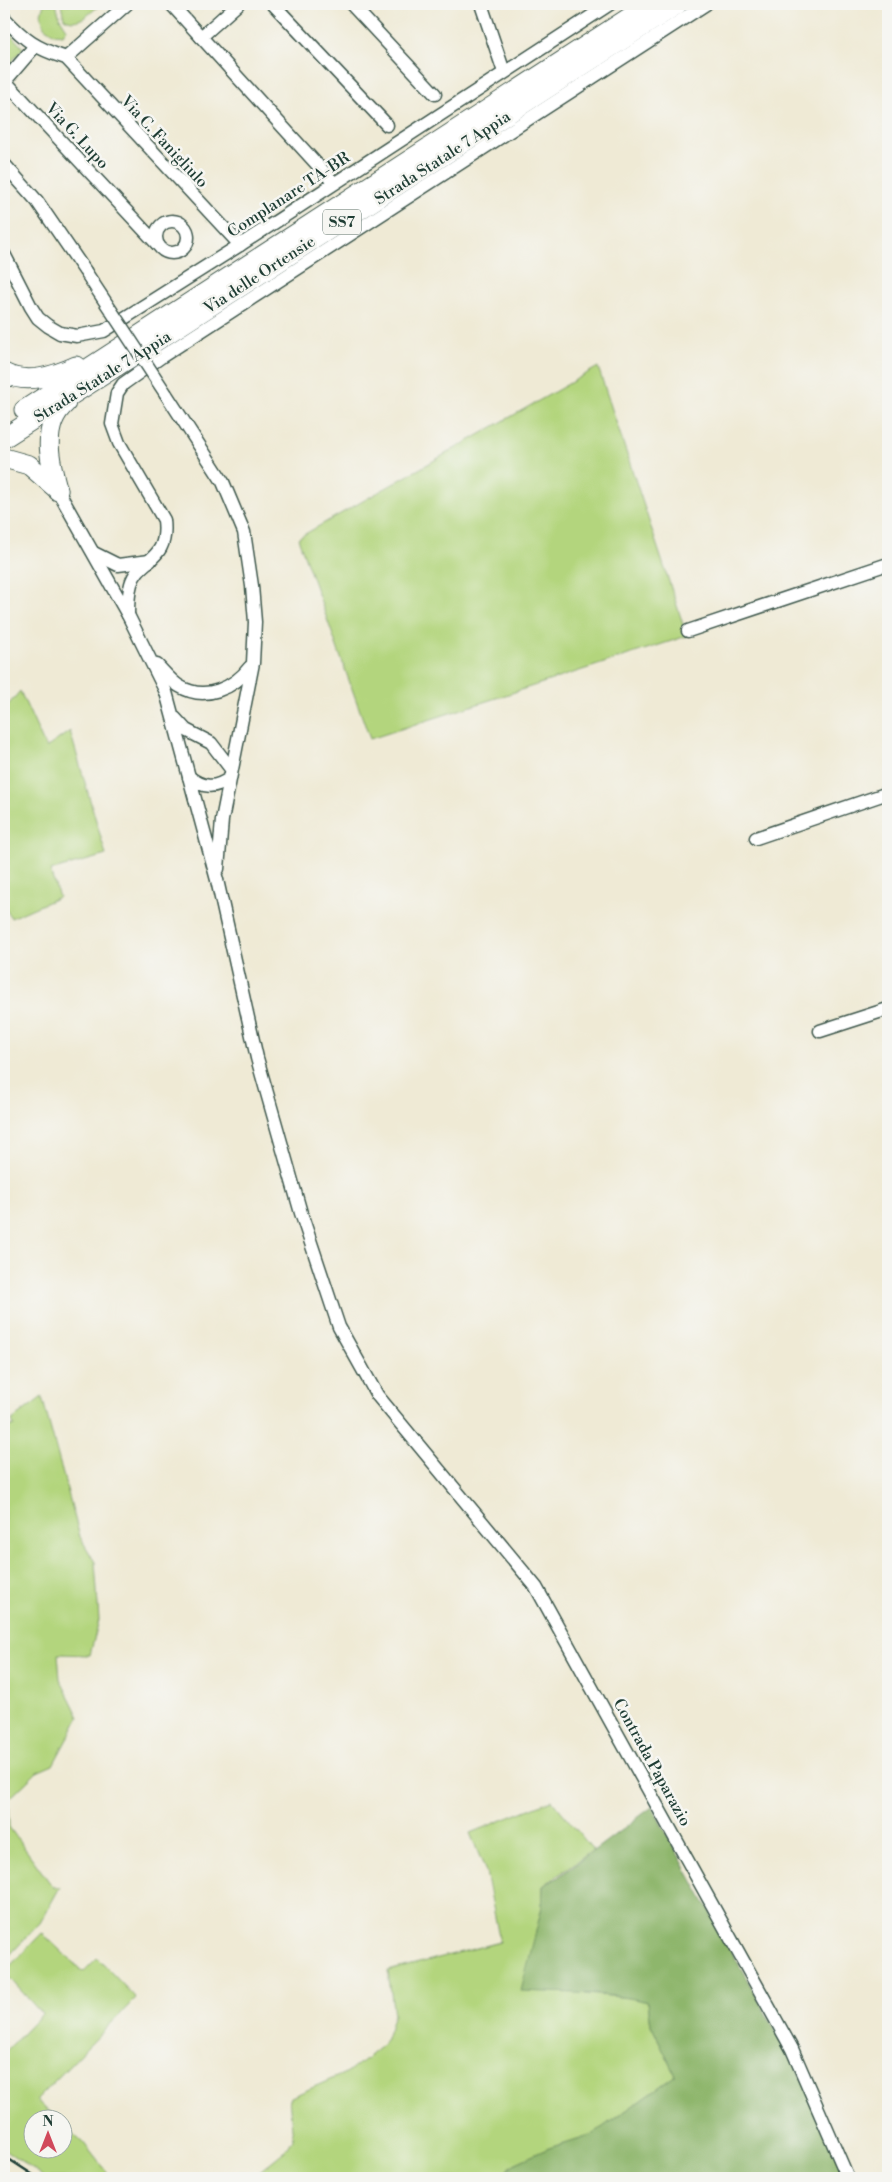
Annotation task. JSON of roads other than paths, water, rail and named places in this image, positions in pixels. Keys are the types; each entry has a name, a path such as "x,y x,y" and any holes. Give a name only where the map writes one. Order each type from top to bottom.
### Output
{"highway":[{"name":"Strada Statale 7 Appia","path":"4,423 650,4"},
{"name":"Strada Statale 7 Appia","path":"4,438 678,4"},
{"path":"4,373 10,376 40,379 57,374 118,348"},
{"path":"58,491 50,464 49,442 52,422 62,407 103,374"},
{"path":"4,458 29,465 58,491"}],"street":[{"path":"4,18 26,41 66,58 127,4"},
{"path":"170,4 334,182"},
{"path":"201,37 238,4"},
{"path":"273,4 387,125"},
{"path":"351,4 435,94"},
{"path":"481,4 504,72"},
{"name":"Complanare TA-BR","path":"4,254 38,318 60,333 77,336 104,331 240,245 610,4"},
{"name":"Via delle Ortensie","path":"136,569 150,561 159,551 164,540 164,520 119,443 112,424 115,400 123,384 161,357 706,4"},
{"name":"Via G. Lupo","path":"35,46 4,82 158,245"},
{"name":"Via C. Fanigliulo","path":"66,58 240,245"},
{"path":"4,164 37,200 166,394 223,482 244,532 255,622 253,663 222,820 217,880"},
{"path":"58,491 128,615 152,660 166,692 217,880"},
{"path":"92,551 105,560 136,569"},
{"path":"688,631 888,564"},
{"path":"109,582 136,569"},
{"path":"128,615 131,582 136,569"},
{"path":"152,660 179,686 196,692 214,692 231,686 242,677 253,663"},
{"path":"173,715 186,730 212,743 230,773"},
{"path":"189,777 198,784 205,786 222,784 230,773"},
{"path":"756,838 888,793"},
{"name":"Contrada Paparazio","path":"217,880 257,1058 300,1213 339,1327 377,1395 536,1587 792,2049 848,2178"},
{"path":"820,1030 888,1009"}],"railway":[{"path":"4,2156 38,2178"}]}
